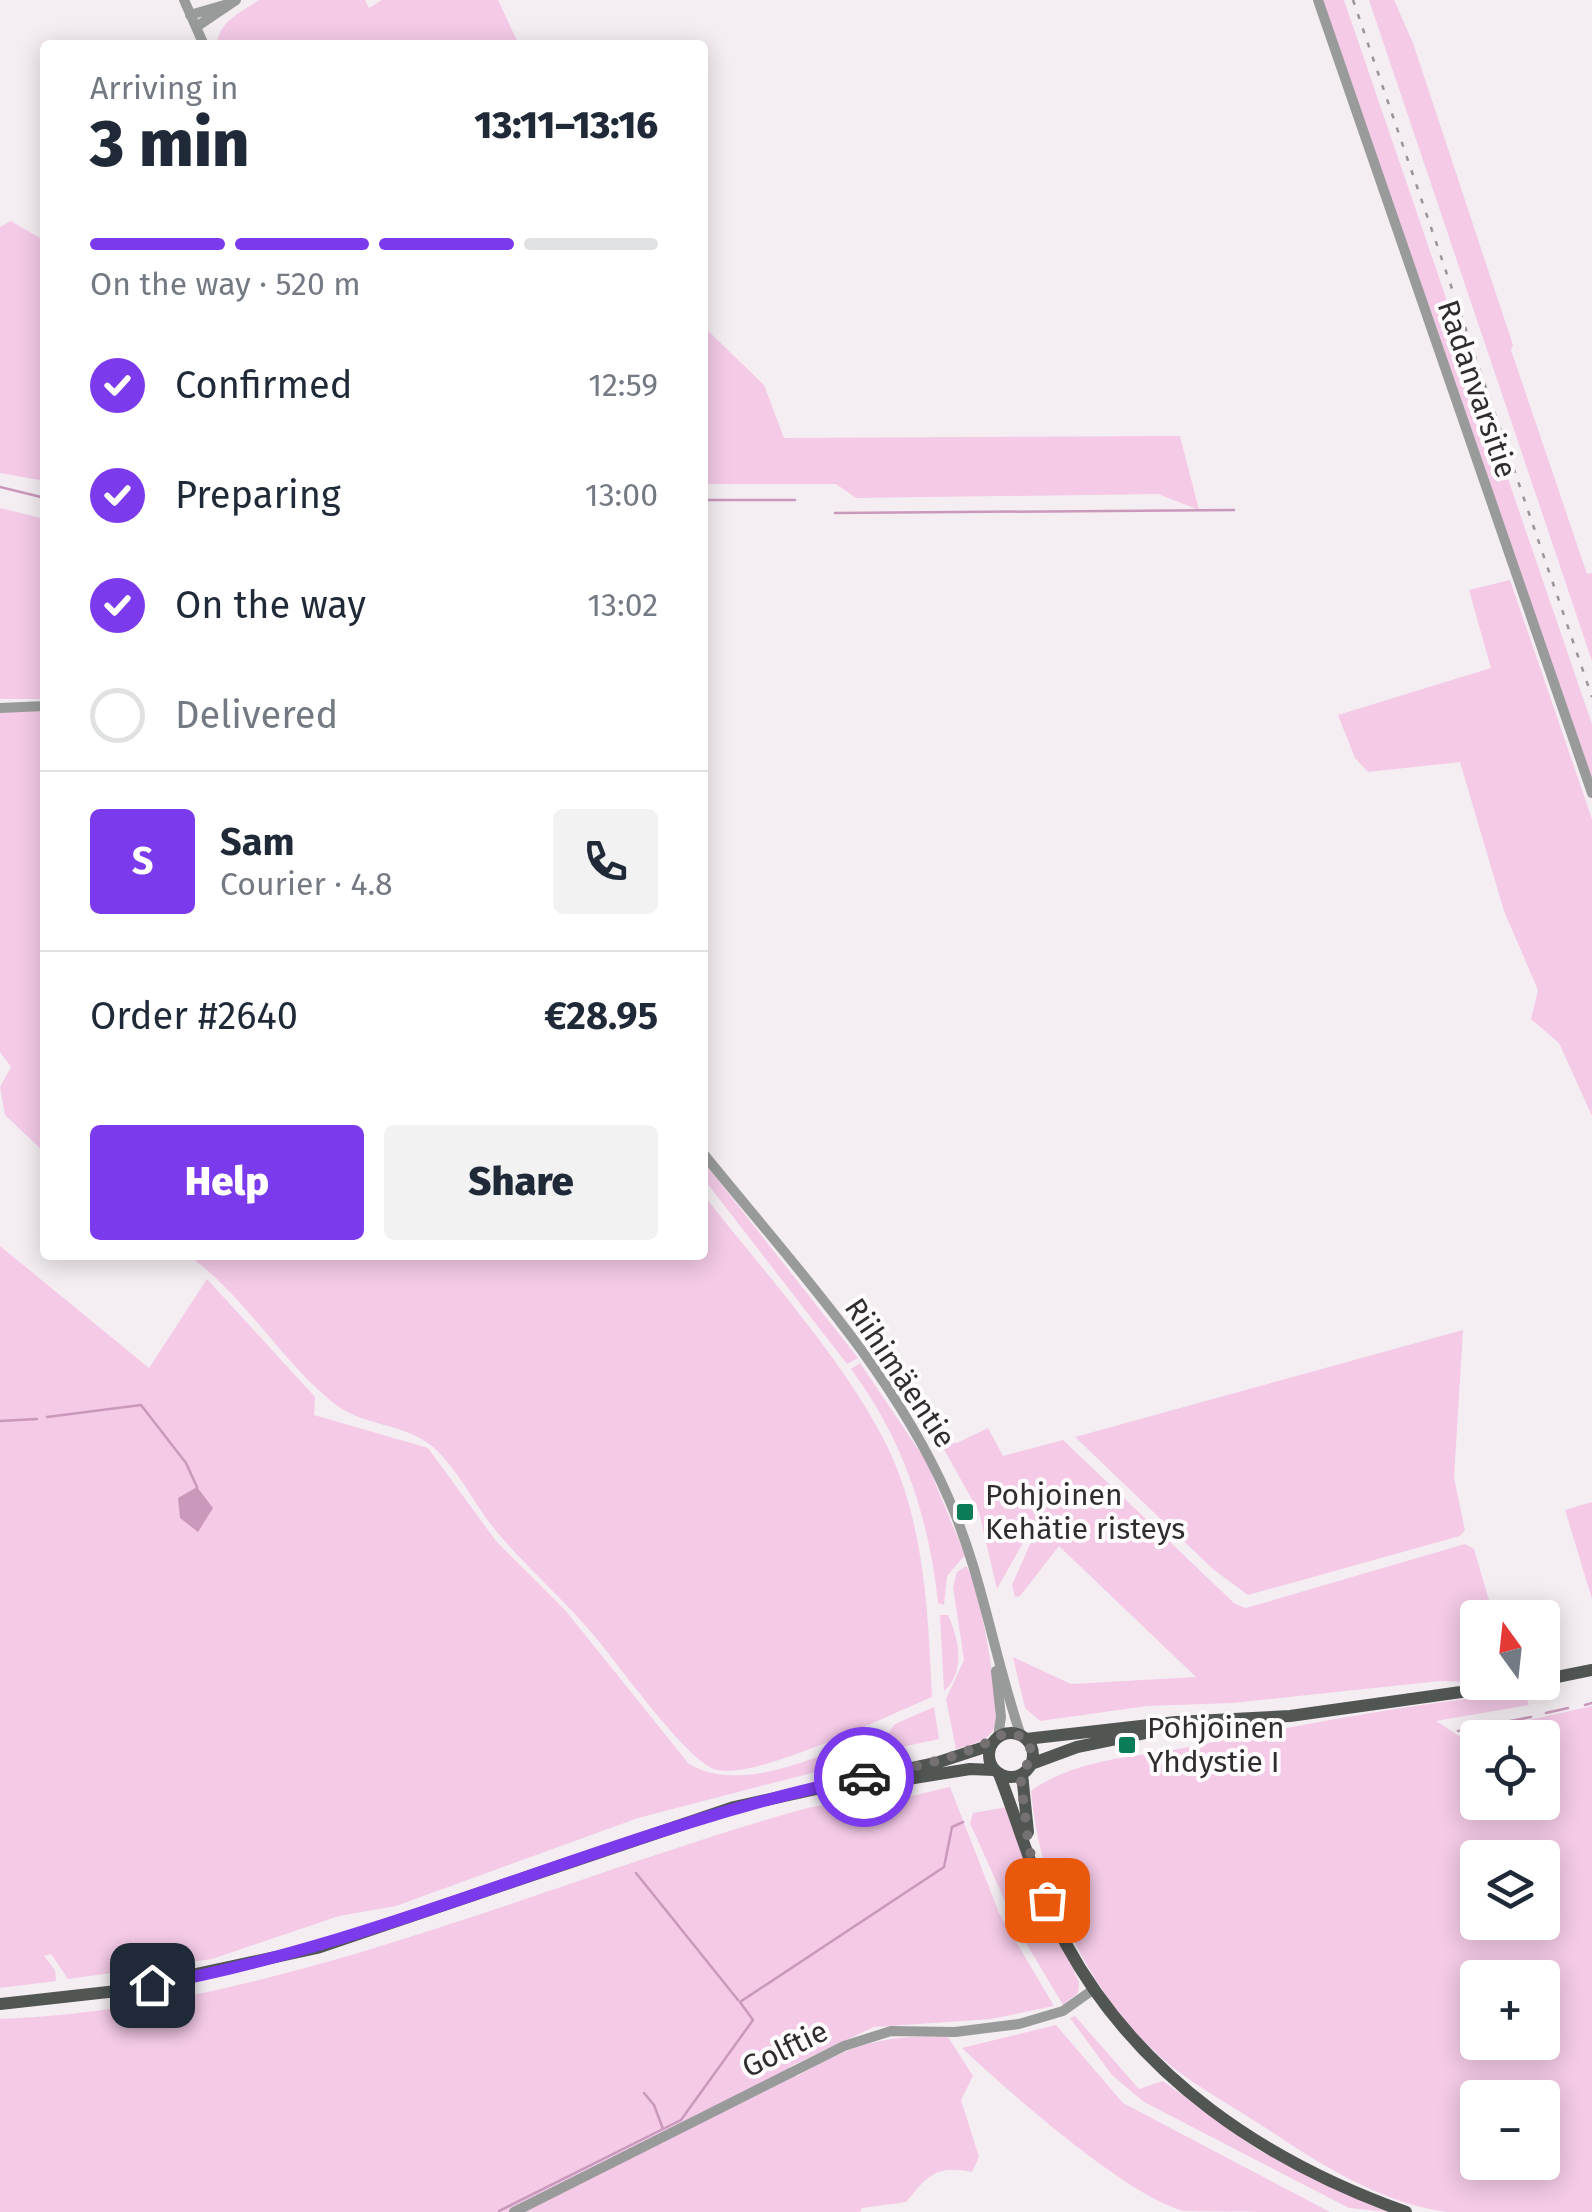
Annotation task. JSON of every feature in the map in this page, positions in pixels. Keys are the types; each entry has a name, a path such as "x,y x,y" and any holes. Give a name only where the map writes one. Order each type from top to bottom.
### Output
{"main road":[{"path":"1560,1676 1592,1670"},
{"path":"706,1818 844,1789 970,1769 1026,1769 1110,1740 1460,1694"},
{"path":"0,2004 152,1985 317,1948 706,1818 800,1790 939,1762 1010,1733 1024,1737 1176,1722 1242,1720"},
{"path":"1024,1737 1032,1751 1026,1769 1029,1849"},
{"path":"994,1741 989,1760 1029,1849 1064,1942 1094,1989 1144,2053 1219,2117 1269,2150 1406,2212"}],"street":[{"path":"184,0 202,40"},
{"name":"Radanvarsitie","path":"1318,0 1592,793"},
{"path":"190,14 233,2"},
{"path":"196,27 233,2"},
{"path":"0,708 40,706"},
{"name":"Riihimäentie","path":"708,1160 864,1357 920,1441 967,1544 996,1655 1024,1737"},
{"name":"Riihimäentie","path":"994,1741 1001,1717 996,1655"},
{"name":"Golftie","path":"514,2212 858,2041 892,2031 955,2032 1018,2024 1063,2012 1094,1989"}],"shaded area":[{"path":"259,0 365,0 369,8 382,0 498,0 517,40 218,40 221,30"},
{"path":"1322,0 1344,0 1592,724 1592,790"},
{"path":"1369,0 1394,0 1413,43 1513,345 1511,350 1587,574 1592,573 1592,661"},
{"path":"11,221 40,238 40,480 0,473 0,227"},
{"path":"708,331 764,385 784,438 1180,436 1199,510 1158,494 856,498 836,484 708,484"},
{"path":"0,508 40,518 40,699 0,699"},
{"path":"1510,580 1592,819 1592,1116 1559,1043 1531,1019 1538,990 1504,911 1460,762 1368,772 1355,758 1338,715 1491,668 1469,590"},
{"path":"40,708 40,1148 5,1115 0,1087 11,1067 0,1052 0,712"},
{"path":"708,1168 858,1358 847,1364 708,1184"},
{"path":"708,1200 827,1350 888,1448 917,1539 932,1697 856,1731 763,1765 717,1770 705,1764 673,1733 584,1624 497,1532 433,1447 409,1433 356,1416 331,1401 194,1260 708,1260"},
{"path":"0,1246 149,1368 207,1279 315,1397 314,1415 428,1448 496,1541 565,1610 689,1764 709,1772 754,1774 801,1763 866,1739 873,1744 858,1761 638,1818 396,1906 339,1916 212,1959 68,1979 51,1954 44,1956 55,1970 56,1981 0,1988"},
{"path":"1463,1330 1454,1478 1465,1530 1460,1536 1248,1595 1214,1570 1075,1437"},
{"path":"860,1363 926,1461 965,1555 947,1576 944,1605 938,1603 928,1540 911,1480 885,1423 851,1369"},
{"path":"988,1428 1003,1456 1063,1440 1235,1604 1246,1608 1465,1544 1474,1549 1489,1600 1460,1600 1460,1682 1233,1703 1147,1706 1040,1721 1025,1708 1013,1657 1071,1684 1196,1677 1059,1546 1020,1596 1015,1597 1012,1585 1034,1535 1029,1532 997,1589 979,1512 941,1444 957,1443"},
{"path":"197,1487 213,1508 198,1532 180,1518 178,1498"},
{"path":"1592,1502 1592,1599 1565,1510"},
{"path":"966,1566 982,1618 996,1714 989,1735 956,1749 946,1699 964,1660 953,1587 957,1572"},
{"path":"940,1615 948,1615 958,1655 955,1674 944,1691"},
{"path":"1527,1700 1529,1705 1436,1721 1460,1736 1460,1820 1560,1820 1560,1720 1530,1720 1592,1706 1592,2212 1447,2212 1399,2200 1332,2169 1193,2082 1151,2048 1105,1994 1069,1930 1044,1861 1031,1791 1065,1772 1124,1757 1439,1703"},
{"path":"934,1707 939,1739 893,1749 887,1735 895,1724"},
{"path":"950,1787 999,1913 1054,2006 991,2019 874,2027 789,2067 796,2077 869,2044 905,2037 948,2037 973,2076 961,2100 979,2157 972,2172 949,2170 934,2174 906,2202 862,2208 860,2212 0,2212 0,2019 103,2010 205,1992 306,1968 800,1810 884,1801"},
{"path":"1007,1807 1038,1895 1079,1982 1078,1993 1063,2005 1017,1928 970,1823 973,1813"},
{"path":"1075,2016 1139,2089 1163,2081 1258,2150 1389,2212 1349,2208 1144,2102 1112,2075 1070,2018"},
{"path":"1056,2025 1123,2103 1330,2212 1184,2211 1160,2201 1068,2140 962,2048"}],"waterway":[{"path":"0,487 40,497"},
{"path":"708,500 795,500"},
{"path":"835,513 1234,510"},
{"path":"47,1417 141,1405 186,1463 197,1487"},
{"path":"0,1421 37,1419"},
{"path":"1585,1705 1592,1703"},
{"path":"1546,1713 1568,1708"},
{"path":"1458,1731 1531,1717"},
{"path":"499,2211 681,2120 753,2020 740,2002 944,1867 952,1827 963,1822"},
{"path":"636,1873 738,2000"},
{"path":"644,2093 654,2105 663,2129"}],"railway":[{"path":"1353,0 1592,697"}],"way so far":[{"path":"864,1777 939,1762 991,1744 1003,1734 1022,1736 1030,1745 1033,1758 1021,1781 1029,1849 1047,1900"}],"place":[{"name":"Pohjoinen Kehätie risteys","path":"965,1512"},
{"name":"Pohjoinen Yhdystie I","path":"1127,1745"}],"route":[{"path":"152,1985 317,1948 734,1807 864,1777"}]}
